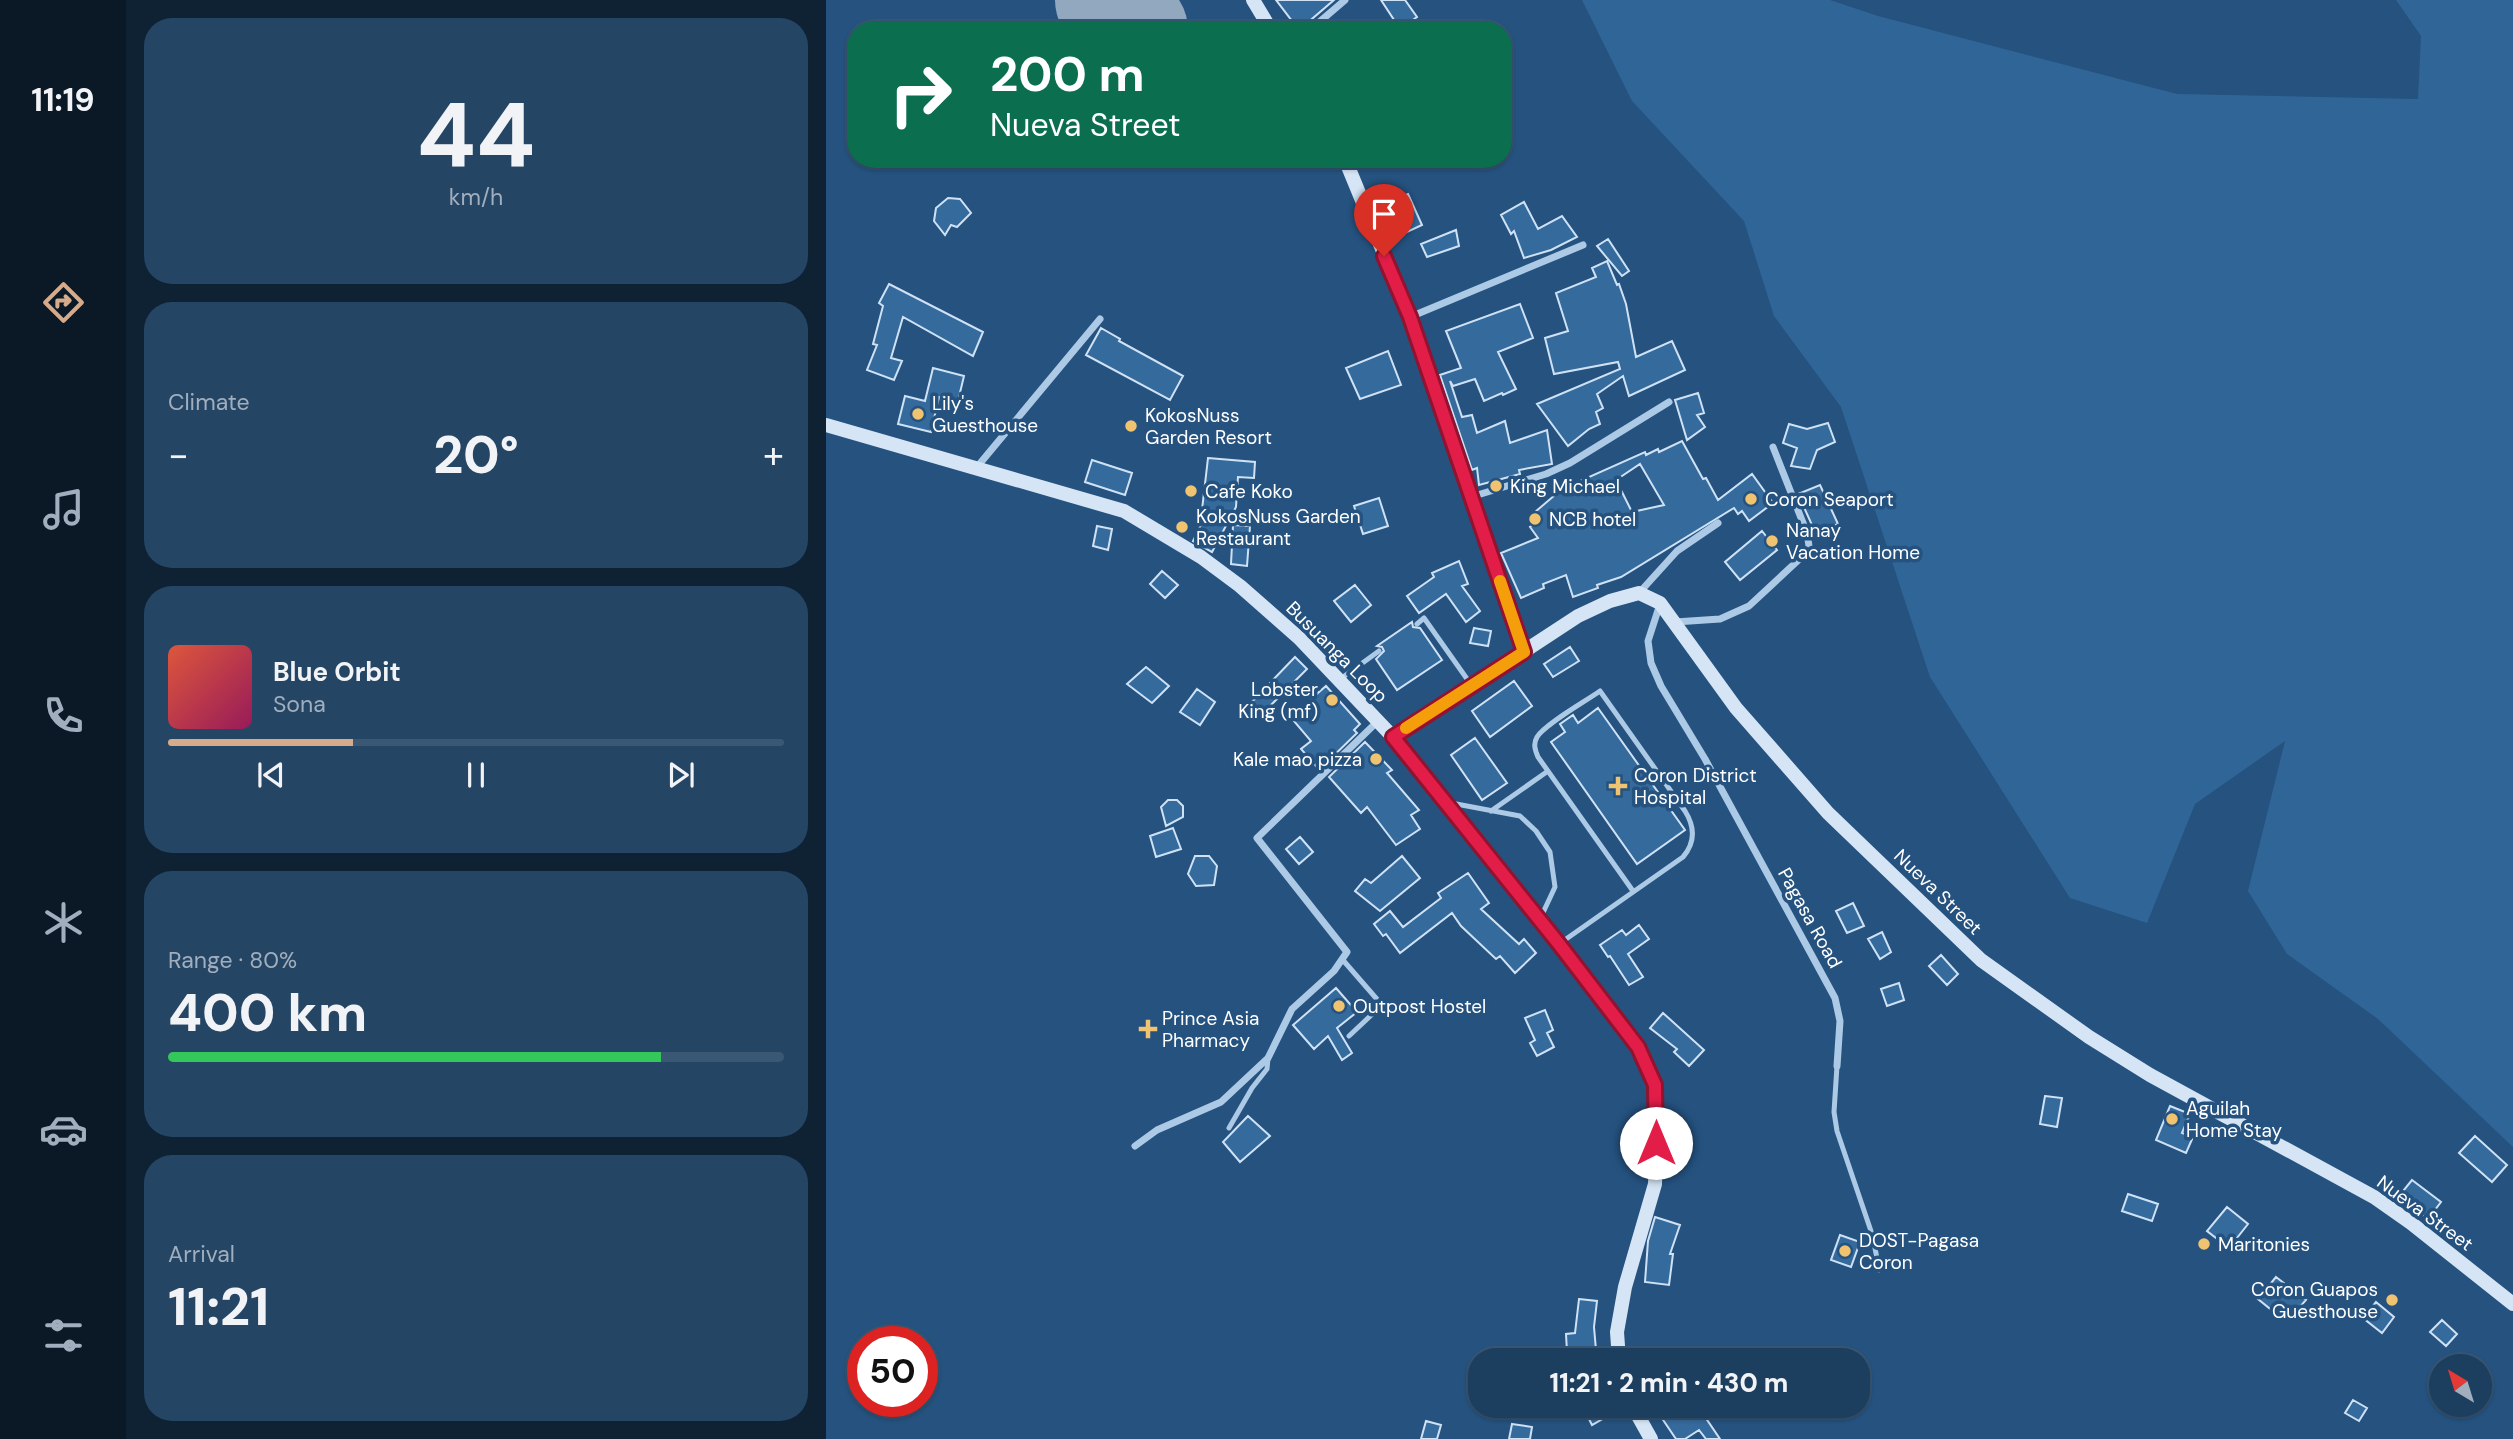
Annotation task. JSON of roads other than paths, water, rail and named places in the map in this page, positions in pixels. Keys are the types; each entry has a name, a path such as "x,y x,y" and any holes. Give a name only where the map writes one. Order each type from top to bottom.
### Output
{"main road":[{"path":"1253,0 1266,21"},
{"path":"1349,168 1410,317 1524,652"},
{"name":"Busuanga Loop","path":"826,425 1124,511 1201,557 1240,586 1299,638 1393,737 1448,803 1638,1047 1655,1085 1657,1123 1654,1184 1625,1287 1616,1332 1618,1348"},
{"path":"1393,737 1578,616 1610,601 1639,593"},
{"name":"Nueva Street","path":"1639,593 1660,603 1736,708 1828,813 1981,960 2089,1037 2150,1075 2374,1197 2513,1304"},
{"path":"1639,1418 1651,1439"}],"street":[{"path":"1320,21 1345,0"},
{"path":"1410,317 1583,245"},
{"path":"977,467 1100,319"},
{"path":"1471,497 1546,474 1570,463 1670,402"},
{"path":"1674,622 1720,619 1749,606 1806,553 1809,545 1807,533 1773,447"},
{"path":"1639,593 1677,551 1718,523"},
{"name":"Pagasa Road","path":"1660,603 1648,641 1651,663 1661,686 1705,759 1835,998 1840,1021 1837,1066"},
{"path":"1135,1146 1157,1130 1221,1102 1268,1058 1292,1009 1334,971 1347,952 1256,838 1378,721"}],"lane":[{"path":"1417,624 1424,618 1472,686"},
{"path":"1339,680 1378,651"},
{"path":"1559,944 1683,858 1691,843 1692,826 1685,811 1600,691 1539,734 1534,746 1535,752 1633,891"},
{"path":"1490,811 1548,771"},
{"path":"1448,803 1520,816 1536,831 1550,852 1555,887 1539,920"},
{"path":"1342,959 1382,1004 1349,1037"},
{"path":"1229,1129 1252,1088 1268,1069 1268,1058"},
{"name":"Pagasa Road","path":"1837,1066 1834,1112 1837,1131 1873,1237 1879,1270"}],"place":[{"name":"Lily's Guesthouse","path":"918,414"},
{"name":"KokosNuss Garden Resort","path":"1131,426"},
{"name":"King Michael","path":"1496,486"},
{"name":"Cafe Koko","path":"1191,491"},
{"name":"Coron Seaport","path":"1751,499"},
{"name":"NCB hotel","path":"1535,519"},
{"name":"KokosNuss Garden Restaurant","path":"1182,527"},
{"name":"Nanay Vacation Home","path":"1772,541"},
{"name":"Lobster King (mf)","path":"1332,700"},
{"name":"Kale mao pizza","path":"1376,759"},
{"name":"Coron District Hospital","path":"1618,786"},
{"name":"Outpost Hostel","path":"1339,1006"},
{"name":"Prince Asia Pharmacy","path":"1148,1029"},
{"name":"Aguilah Home Stay","path":"2172,1119"},
{"name":"Maritonies","path":"2204,1244"},
{"name":"DOST-Pagasa Coron","path":"1845,1251"},
{"name":"Coron Guapos Guesthouse","path":"2392,1300"}]}
